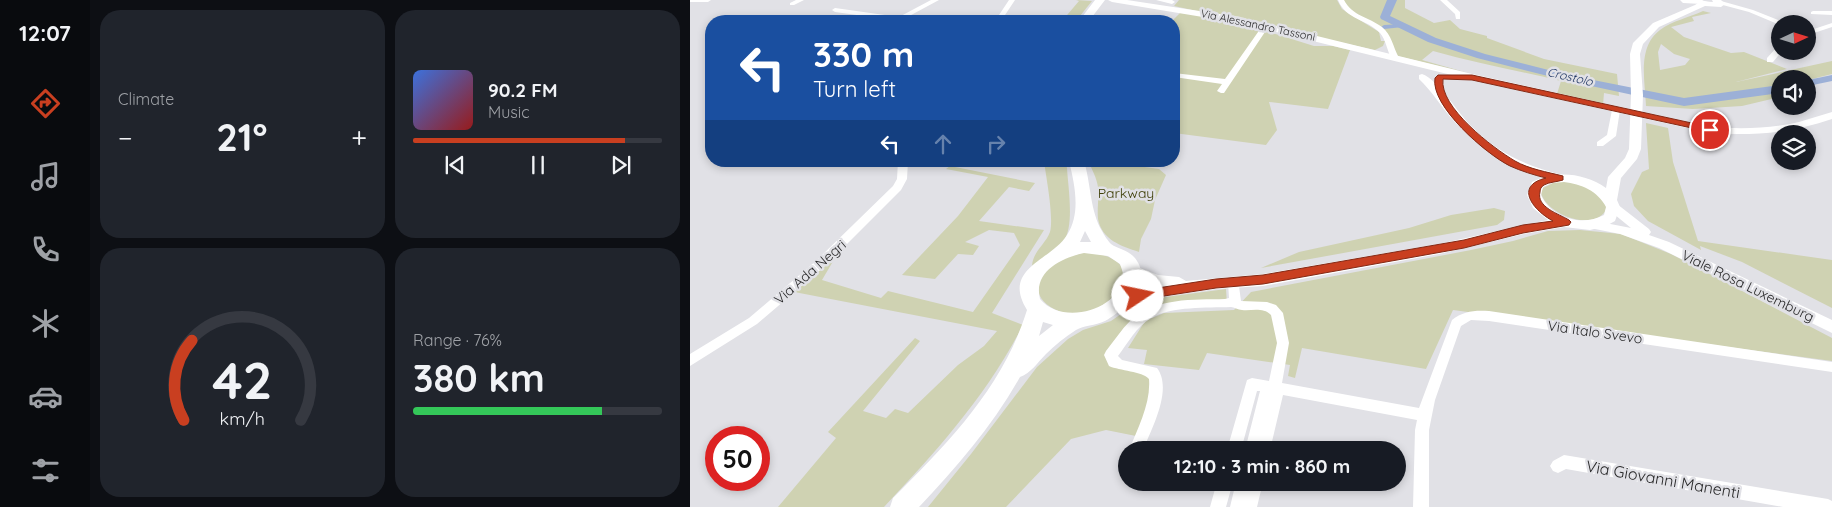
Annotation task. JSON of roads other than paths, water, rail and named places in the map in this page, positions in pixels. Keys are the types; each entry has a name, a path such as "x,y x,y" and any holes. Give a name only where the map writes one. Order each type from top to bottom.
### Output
{"main road":[{"path":"1089,15 1100,0"},
{"path":"1536,198 1546,212 1565,222 1584,226 1596,225 1610,218 1616,177 1632,159 1635,149 1637,132 1635,51 1642,37 1661,23 1708,3"},
{"path":"1078,167 1081,178 1084,209 1095,236 1105,248"},
{"path":"1523,229 1535,217 1536,198 1540,183 1559,178 1580,181 1616,177"},
{"path":"1580,181 1594,187 1611,203"},
{"path":"1084,209 1075,237 1061,253 1038,270 1030,283 1030,297 1037,309 1054,318 1078,320 1097,316 1121,301 1153,292 1216,283"},
{"path":"1132,271 1156,280 1169,282 1216,283 1263,280 1464,244 1523,229 1565,222"},
{"path":"1061,253 1084,247 1105,248 1124,257 1132,271 1131,286 1121,301"},
{"path":"1000,390 1028,339 1037,309"},
{"path":"902,507 952,454 1000,390 1037,349 1054,335 1078,320"}],"street":[{"path":"690,0 708,0"},
{"path":"792,4 801,0"},
{"path":"908,15 936,0"},
{"path":"1002,15 1012,0"},
{"name":"Via Alessandro Tassoni","path":"1112,0 1171,3 1376,52 1398,59 1421,71"},
{"path":"1160,0 1171,3"},
{"path":"1341,0 1345,8 1351,13 1386,34 1388,44 1398,59"},
{"path":"1443,0 1458,13 1458,18"},
{"path":"1682,0 1751,10 1771,18"},
{"path":"835,10 871,15"},
{"path":"1813,13 1832,13"},
{"path":"1816,30 1832,25"},
{"path":"1221,91 1265,26"},
{"path":"1376,52 1388,44"},
{"path":"1421,71 1440,75 1468,76 1710,130 1742,132 1785,129 1832,115"},
{"path":"1421,71 1457,118 1475,136 1511,163 1528,181 1536,198"},
{"path":"1440,75 1438,85 1443,100"},
{"path":"1180,76 1226,82"},
{"path":"1600,144 1611,136 1616,110"},
{"path":"1511,163 1539,174 1559,178"},
{"name":"Via Ada Negri","path":"690,361 753,322 821,263 897,188 902,179 903,167"},
{"name":"Viale Rosa Luxemburg","path":"1611,203 1630,223 1664,245"},
{"name":"Viale Rosa Luxemburg","path":"1596,225 1622,230 1664,245 1832,326"},
{"path":"1139,441 1157,390 1157,378 1154,373 1145,370 1123,367 1114,362 1111,355 1134,324 1145,315 1168,307 1227,304 1235,300 1234,282"},
{"path":"1230,302 1236,305 1267,306 1277,313 1284,343 1273,388 1264,441"},
{"name":"Via Italo Svevo","path":"1420,507 1422,430 1428,400 1456,323 1463,317 1474,315 1832,367"},
{"path":"1236,441 1252,384 1425,415"},
{"path":"1255,441 1273,388"},
{"name":"Via Giovanni Manenti","path":"1558,466 1564,462 1828,507"},
{"path":"1218,507 1222,491"},
{"path":"1238,507 1242,491"},
{"path":"1249,507 1253,491"}],"waterway":[{"name":"Crostolo","path":"1392,0 1385,17 1432,40 1481,56 1568,78 1684,102 1771,91"},
{"path":"1384,27 1401,26"},
{"name":"Crostolo","path":"1816,81 1832,78"}],"park label":[{"name":"Parkway","path":"1126,193"}]}
